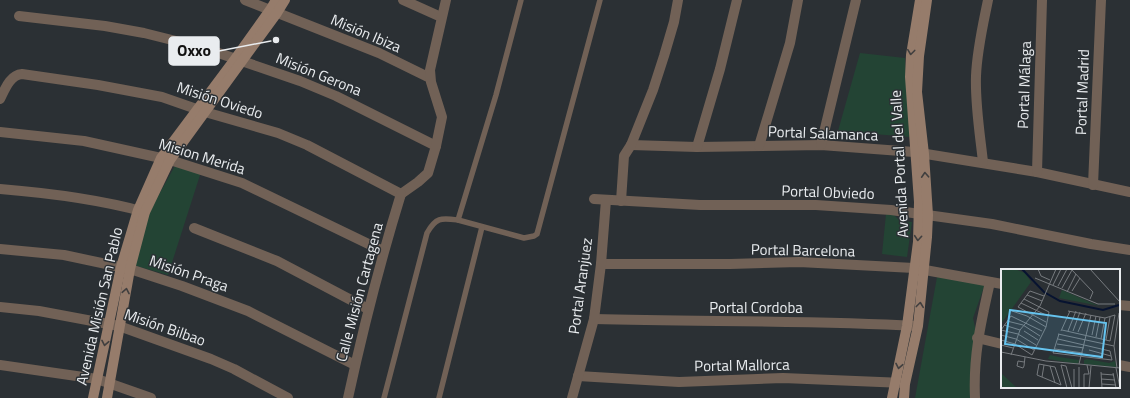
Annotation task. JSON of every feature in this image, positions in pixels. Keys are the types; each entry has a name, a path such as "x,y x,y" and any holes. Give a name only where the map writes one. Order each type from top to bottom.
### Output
{"street":[{"name":"Misión Ibiza","path":"245,0 379,53 430,78"},
{"name":"Avenida Misión San Pablo","path":"274,11 276,0"},
{"name":"Avenida Misión San Pablo","path":"93,398 108,324 142,211 166,159 274,11 285,0"},
{"path":"403,0 441,17"},
{"path":"401,194 428,173 436,146 442,117 430,78 430,70 446,0"},
{"path":"621,201 623,163 626,152 631,145 664,56 674,22 678,0"},
{"path":"697,147 720,69 737,0"},
{"path":"759,146 790,43 798,0"},
{"path":"821,145 856,0"},
{"name":"Avenida Portal del Valle","path":"892,398 900,383 918,326 918,242 924,214 910,72 911,55 920,0"},
{"name":"Avenida Portal del Valle","path":"919,153 917,80 927,0"},
{"path":"983,162 976,77 980,39 988,0"},
{"name":"Portal Málaga","path":"1037,172 1042,0"},
{"name":"Portal Madrid","path":"1093,185 1102,0"},
{"name":"Misión Gerona","path":"19,16 105,26 186,43 300,80 336,96 436,146"},
{"name":"Misión Oviedo","path":"0,99 8,84 17,75 31,75 162,97 202,111 278,133 307,145 401,194"},
{"name":"Mision Merida","path":"0,132 84,141 166,159 248,186 383,251"},
{"name":"Portal Salamanca","path":"631,145 697,147 821,145 919,153 983,162 1130,192"},
{"path":"0,189 37,192 97,201 142,211"},
{"name":"Calle Misión Cartagena","path":"348,398 383,251 401,194"},
{"name":"Portal Obviedo","path":"594,199 700,205 816,206 891,210 992,224 1091,244 1130,250"},
{"name":"Portal Aranjuez","path":"572,398 594,319 601,264 606,200"},
{"path":"194,228 277,261 368,309"},
{"name":"Misión Praga","path":"0,249 64,255 125,268 182,286 248,311 355,365"},
{"name":"Portal Barcelona","path":"601,264 722,264 799,262 919,269 1001,284"},
{"name":"Avenida Misión San Pablo","path":"107,398 119,326 125,268"},
{"name":"Avenida Portal del Valle","path":"904,398 900,383 907,326 919,269"},
{"path":"975,398 974,364 990,282"},
{"path":"1120,305 1130,306"},
{"name":"Misión Bilbao","path":"0,307 39,311 119,326 211,359 234,369 288,398"},
{"name":"Portal Cordoba","path":"594,319 699,322 789,322 918,326"},
{"path":"978,338 1001,344"},
{"path":"0,365 97,379 151,398"},
{"path":"1120,365 1130,366"},
{"name":"Portal Mallorca","path":"578,376 679,382 783,378 900,383"}],"lane":[{"path":"458,220 496,95 521,0"},
{"path":"384,398 427,233 432,224 436,220 443,218 458,220 524,238 537,234 600,0"},
{"path":"439,398 482,226"}],"green space":[{"path":"860,53 905,58 910,137 838,131"},
{"path":"176,164 201,172 168,275 133,265 148,214"},
{"path":"886,214 894,215 900,221 912,222 907,257 882,254"},
{"path":"937,277 985,284 973,318 976,332 972,398 915,398"}],"place":[{"name":"Oxxo","path":"276,40"}]}
